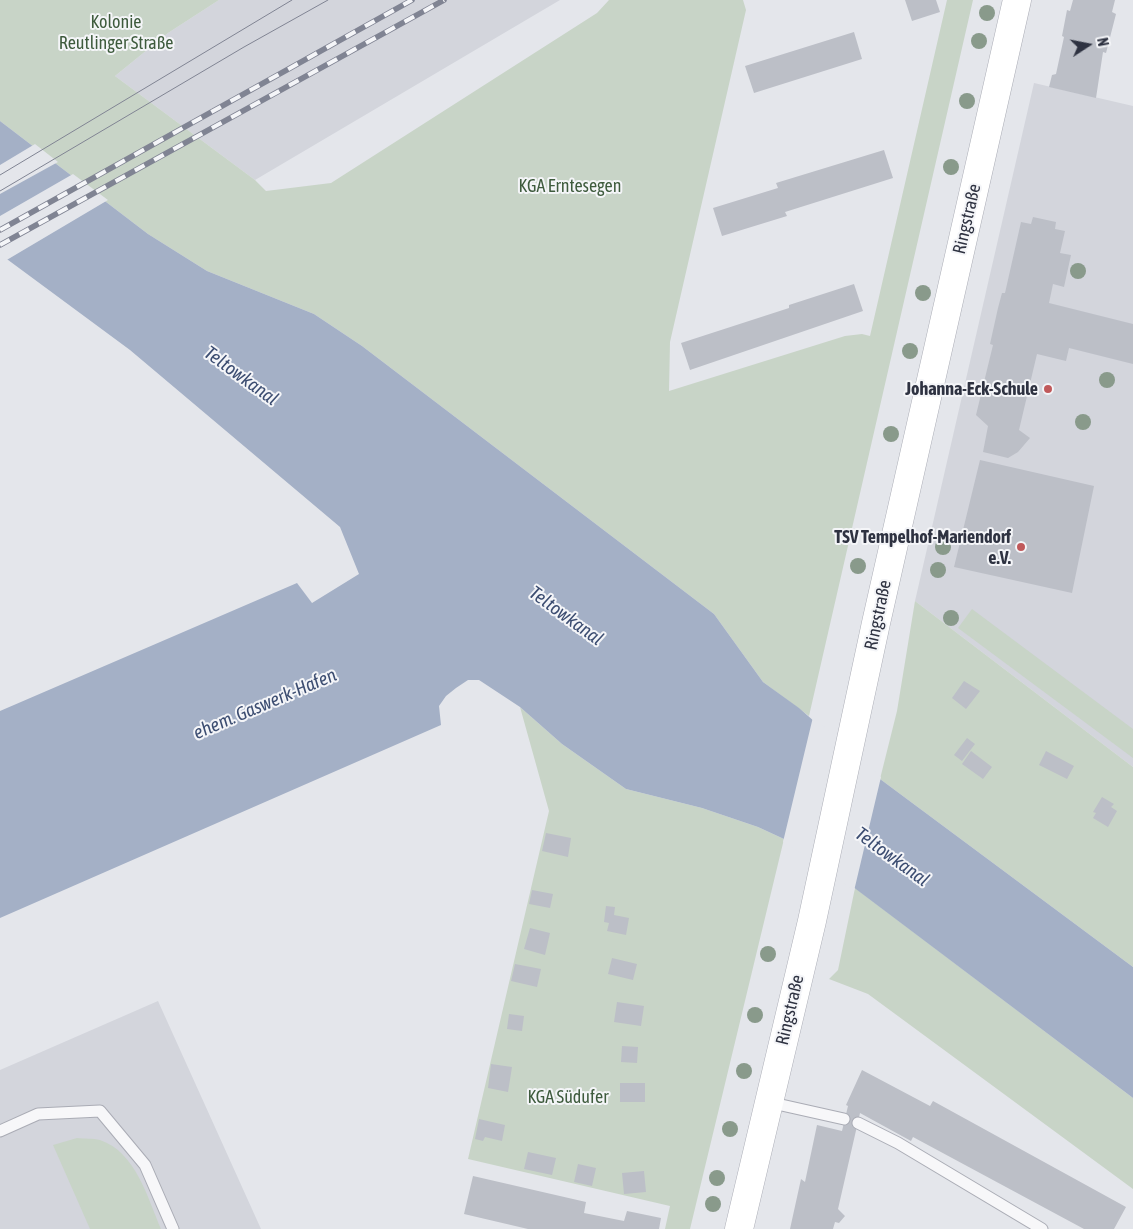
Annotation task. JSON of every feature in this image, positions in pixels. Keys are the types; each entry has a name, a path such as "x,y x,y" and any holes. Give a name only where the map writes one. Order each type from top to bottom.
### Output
{"main road":[{"name":"Ringstraße","path":"739,1229 812,920 862,687 1017,0"}],"lane":[{"path":"768,1102 844,1119"},
{"path":"0,1131 38,1114 100,1111 145,1165 173,1229"},
{"path":"858,1123 898,1143 1042,1229"}],"shaded area":[{"path":"219,0 560,0 255,180 115,76 168,33"},
{"name":"Johanna-Eck-Schule","path":"1034,83 1133,106 1133,767 915,601"},
{"path":"158,1001 261,1229 0,1229 0,1070"}],"green space":[{"path":"0,0 219,0 168,33 115,76 255,180 266,191 331,183 597,13 609,0 743,0 746,10 670,342 669,391 845,336 862,334 870,336 947,0 973,0 809,716 763,682 714,614 362,346 314,314 207,271 148,234 0,121"},
{"path":"915,601 1133,767 1133,967 880,779 897,711"},
{"path":"972,609 1133,729 1133,758 958,628"},
{"name":"KGA Südufer","path":"520,707 562,744 626,789 702,808 758,827 784,839 690,1229 665,1229 670,1206 468,1159 549,811"},
{"path":"855,888 1133,1098 1133,1189 868,994 829,979 838,970"},
{"path":"77,1138 100,1140 112,1146 123,1155 139,1178 161,1229 90,1229 53,1145"}],"water":[{"path":"0,121 148,234 207,271 314,314 362,346 714,614 763,682 799,708 880,779 1133,967 1133,1098 816,859 784,839 758,827 702,808 626,789 562,744 520,707 479,680 468,680 446,696 439,706 441,725 0,918 0,711 297,583 312,603 359,574 340,527 130,350 0,254"}],"pier":[{"path":"35,144 58,162 0,194 0,165"},
{"path":"73,174 108,200 5,261 0,257 0,216"},
{"path":"813,717 881,777 854,891 815,861 783,842"}],"building":[{"path":"905,0 936,0 940,12 912,21"},
{"path":"1073,0 1115,0 1112,12 1116,14 1106,53 1103,52 1096,98 1049,87 1052,75 1056,74 1064,37 1062,36 1067,10 1070,11"},
{"path":"854,32 862,59 754,93 745,66"},
{"path":"884,150 893,178 785,212 787,216 722,236 713,208 778,188 776,183"},
{"path":"1033,217 1056,222 1055,229 1065,231 1060,253 1071,255 1064,287 1053,284 1049,303 1133,324 1133,364 1069,348 1066,361 1037,354 1019,430 1030,438 1018,452 1008,458 983,452 988,426 976,415 993,345 990,344 998,308 1002,293 1005,293 1021,222 1031,224"},
{"path":"854,284 863,311 690,370 681,343 789,308 789,305"},
{"name":"TSV Tempelhof-Mariendorf e.V.","path":"980,460 1094,486 1072,593 954,567"},
{"path":"964,681 980,691 966,709 952,698"},
{"path":"967,738 975,744 962,761 954,755"},
{"path":"971,751 992,767 983,779 962,764"},
{"path":"1046,751 1074,766 1067,779 1039,765"},
{"path":"1102,797 1114,804 1111,807 1117,811 1108,827 1093,818 1096,813 1093,812"},
{"path":"546,833 571,838 568,857 542,851"},
{"path":"532,890 553,894 550,908 529,904"},
{"path":"606,906 615,907 614,915 629,918 626,935 607,931 609,923 604,922"},
{"path":"530,928 550,933 545,955 524,949"},
{"path":"612,958 637,964 633,980 608,974"},
{"path":"515,964 541,969 537,987 511,981"},
{"path":"617,1002 644,1006 641,1026 614,1022"},
{"path":"509,1014 524,1016 522,1031 507,1029"},
{"path":"622,1046 638,1047 637,1063 621,1062"},
{"path":"491,1064 512,1067 508,1092 488,1088"},
{"path":"862,1070 930,1106 933,1101 1126,1207 1114,1229 1084,1229 913,1137 911,1141 860,1113 838,1209 845,1216 839,1223 835,1222 833,1229 790,1229 801,1179 805,1182 817,1125 842,1131 848,1106 846,1105"},
{"path":"620,1083 645,1083 645,1102 620,1102"},
{"path":"479,1119 505,1125 502,1141 485,1137 483,1141 475,1139"},
{"path":"528,1152 556,1158 552,1175 524,1169"},
{"path":"578,1164 596,1168 592,1186 574,1182"},
{"path":"644,1171 646,1192 624,1194 622,1173"},
{"path":"473,1176 586,1202 584,1213 624,1221 627,1211 661,1218 659,1229 528,1229 464,1214"}],"tram line":[{"path":"0,175 292,0"},
{"path":"0,191 244,47 328,0"}],"railway":[{"path":"0,230 412,0"},
{"path":"0,245 444,0"}],"place":[{"name":"Johanna-Eck-Schule","path":"1048,389"},
{"name":"TSV Tempelhof-Mariendorf e.V.","path":"1021,547"}],"park label":[{"name":"Kolonie Reutlinger Straße","path":"116,32"},
{"name":"KGA Erntesegen","path":"570,186"}],"water label":[{"name":"Teltowkanal","path":"241,376"},
{"name":"Teltowkanal","path":"566,616"},
{"name":"ehem. Gaswerk-Hafen","path":"265,704"},
{"name":"Teltowkanal","path":"892,857"}]}
